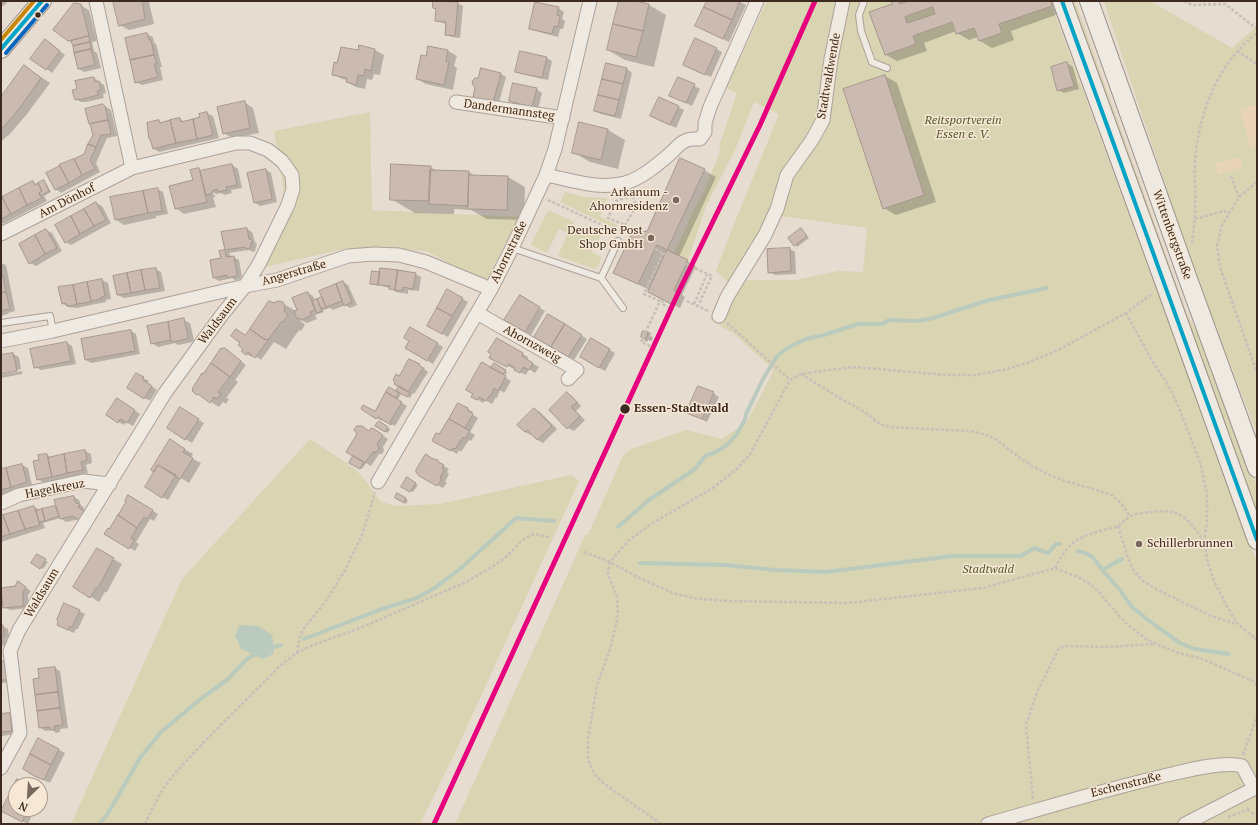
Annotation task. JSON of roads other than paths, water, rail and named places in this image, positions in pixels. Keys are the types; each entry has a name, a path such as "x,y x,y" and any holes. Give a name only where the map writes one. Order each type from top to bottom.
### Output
{"main road":[{"path":"1,49 42,1"},
{"name":"Wittenbergstraße","path":"1062,1 1257,540"},
{"name":"Wittenbergstraße","path":"1088,1 1257,468"}],"street":[{"path":"96,1 132,168"},
{"name":"Ahornstraße","path":"378,482 491,289 546,175 563,118 590,1"},
{"path":"546,175 591,184 609,185 624,183 639,177 684,141 692,138 700,139 705,132 705,123 710,107 757,1"},
{"name":"Stadtwaldwende","path":"718,316 765,235 777,208 787,175 812,140 823,120 831,59 843,1"},
{"name":"Dandermannsteg","path":"456,102 563,118"},
{"name":"Waldsaum","path":"1,768 20,733 5,652 166,393 221,316 245,286 259,264 288,205 293,189 292,175 282,161 268,150 250,143 236,143 132,168"},
{"name":"Am Dönhof","path":"1,234 132,168"},
{"name":"Angerstraße","path":"1,341 277,280 348,256 374,254 399,255 426,262 491,289"},
{"name":"Ahornzweig","path":"477,313 577,370 568,379"},
{"name":"Hagelkreuz","path":"1,502 19,495 83,481 110,484"},
{"name":"Eschenstraße","path":"988,824 1143,780 1193,769 1239,764 1244,768 1256,788"},
{"path":"1185,824 1256,788"}],"lane":[{"path":"864,1 859,15 861,31 872,62 887,68"},
{"path":"601,278 618,241"},
{"path":"512,248 601,278 623,308"},
{"path":"1,323 50,316 53,330"}],"waterway":[{"path":"618,527 649,500 695,469 705,456 716,452 728,444 736,435 745,420 746,414 763,379 777,356 789,347 806,339 858,324 882,324 889,320 918,321 933,318 989,300 1047,288"},
{"path":"304,639 382,609 417,598 436,587 461,568 516,518 554,521"},
{"path":"640,563 725,565 775,570 826,572 952,556 1021,556 1034,548 1048,553 1056,544 1060,544"},
{"path":"1078,551 1093,558 1102,570 1122,559"},
{"path":"1102,570 1120,590 1132,607 1180,643 1195,649 1229,654"},
{"path":"270,648 281,645"},
{"path":"99,824 107,815 140,758 161,732 203,697 227,680 247,659 256,654"}],"place":[{"name":"Arkanum - Ahornresidenz","path":"676,200"},
{"name":"Deutsche Post Shop GmbH","path":"651,238"},
{"name":"Essen-Stadtwald","path":"625,409"},
{"name":"Schillerbrunnen","path":"1139,544"}],"park label":[{"name":"Reitsportverein Essen e. V.","path":"963,128"},
{"name":"Stadtwald","path":"988,570"}]}
